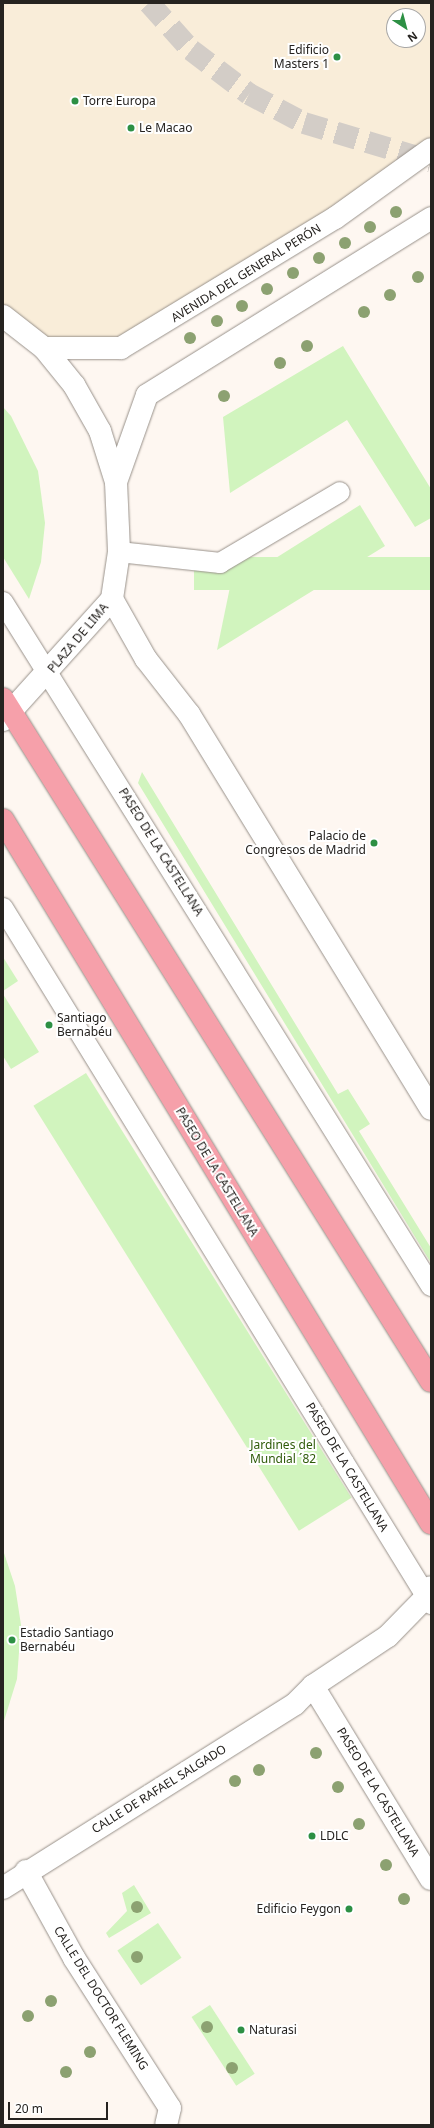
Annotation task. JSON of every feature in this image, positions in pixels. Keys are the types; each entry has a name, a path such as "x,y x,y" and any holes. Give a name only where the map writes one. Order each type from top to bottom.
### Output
{"highway":[{"path":"6,711 431,1382"},
{"name":"PASEO DE LA CASTELLANA","path":"3,820 431,1523"}],"street":[{"name":"AVENIDA DEL GENERAL PERÓN","path":"44,348 121,348 335,218 431,149"},
{"path":"116,482 147,395 386,248 431,218"},
{"path":"386,248 431,230"},
{"name":"PLAZA DE LIMA","path":"3,316 44,348 74,385 100,430 116,482 119,552 112,599 48,674 6,711"},
{"path":"112,599 146,659 188,714 431,1109"},
{"name":"PASEO DE LA CASTELLANA","path":"429,1596 388,1636 313,1686 431,1879"},
{"name":"CALLE DE RAFAEL SALGADO","path":"3,1888 26,1871 295,1704 313,1686"},
{"name":"CALLE DEL DOCTOR FLEMING","path":"26,1871 74,1958 170,2108 166,2125"}],"lane":[{"path":"119,552 220,563 340,492"},
{"name":"PASEO DE LA CASTELLANA","path":"3,602 91,739 431,1286"},
{"name":"PASEO DE LA CASTELLANA","path":"3,908 429,1596"}],"shaded area":[{"path":"3,3 431,3 431,149 144,335 44,348 3,316"}],"green space":[{"path":"343,346 431,489 431,518 415,527 347,420 230,493 223,417"},
{"path":"3,407 11,416 38,471 45,523 41,562 29,599 3,557"},
{"path":"360,505 385,546 217,650 230,587"},
{"path":"194,557 431,557 431,590 194,590"},
{"path":"142,772 338,1094 348,1089 370,1124 359,1131 431,1248 431,1263 138,783"},
{"path":"3,957 18,981 3,991"},
{"path":"3,994 39,1052 11,1069 3,1056"},
{"name":"Jardines del Mundial ´82","path":"86,1073 351,1498 299,1531 33,1106"},
{"name":"Estadio Santiago Bernabéu","path":"3,1550 15,1586 21,1625 17,1679 3,1724"},
{"path":"134,1885 151,1913 109,1938 106,1933 127,1911 122,1893"},
{"path":"158,1923 181,1958 141,1985 117,1950"},
{"path":"210,2005 255,2074 236,2086 192,2017"}],"tunnel":[{"path":"149,3 191,50 249,94 304,123 431,161"}],"place":[{"name":"Edificio Masters 1","path":"337,57"},
{"name":"Torre Europa","path":"75,101"},
{"name":"Le Macao","path":"131,128"},
{"name":"Palacio de Congresos de Madrid","path":"374,843"},
{"name":"Santiago Bernabéu","path":"49,1025"},
{"name":"Estadio Santiago Bernabéu","path":"12,1640"},
{"name":"LDLC","path":"312,1836"},
{"name":"Edificio Feygon","path":"349,1909"},
{"name":"Naturasi","path":"241,2030"}]}
